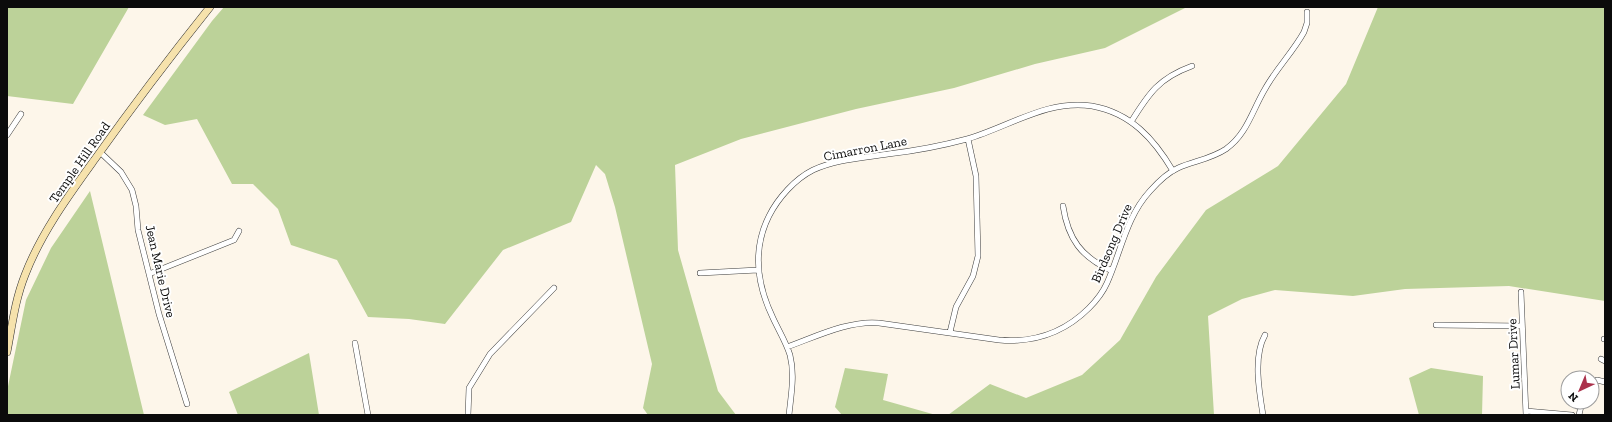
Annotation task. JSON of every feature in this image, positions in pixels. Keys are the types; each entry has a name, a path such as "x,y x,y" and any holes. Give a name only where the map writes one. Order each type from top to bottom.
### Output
{"main road":[{"name":"Temple Hill Road","path":"7,352 20,289 30,262 53,221 156,74 210,7"}],"street":[{"name":"Birdsong Drive","path":"787,347 844,327 864,322 1004,340 1031,339 1047,335 1067,326 1086,310 1103,290 1112,271 1132,216 1138,206 1157,183 1173,171 1217,154 1230,146 1246,128 1265,89 1304,32 1307,23 1307,12"},
{"path":"1132,122 1146,99 1156,87 1169,76 1192,66"},
{"name":"Cimarron Lane","path":"789,415 793,383 792,368 787,347 766,303 758,270 758,255 762,233 771,213 784,194 806,174 838,162 929,148 968,139 1054,107 1075,105 1101,108 1132,122 1155,143 1173,171"},
{"path":"7,134 21,114"},
{"path":"950,332 956,307 973,276 978,256 976,176 968,139"},
{"name":"Jean Marie Drive","path":"100,152 121,172 132,190 136,206 138,230 159,314 187,404"},
{"path":"1063,206 1066,223 1078,248 1091,260 1112,271"},
{"path":"149,274 234,240 239,231"},
{"path":"700,273 758,270"},
{"path":"468,415 469,388 490,354 554,288"},
{"name":"Lumar Drive","path":"1521,292 1526,413"},
{"path":"1436,325 1522,326"},
{"path":"1263,415 1258,361 1260,345 1265,334"},
{"path":"355,343 368,415"},
{"path":"1526,413 1572,415"}],"green space":[{"path":"7,7 129,7 73,104 7,96"},
{"path":"224,7 1187,7 1105,48 1035,64 954,88 856,109 741,139 675,165 678,250 718,391 736,415 648,415 643,408 652,364 615,207 605,174 596,165 571,222 503,250 445,324 409,319 368,317 337,260 291,245 278,209 253,184 232,184 197,119 165,125 143,115"},
{"path":"1378,7 1605,7 1605,301 1509,286 1405,289 1353,296 1275,290 1242,299 1208,316 1214,415 948,415 990,384 1026,398 1082,375 1120,340 1156,277 1206,210 1278,166 1346,84"},
{"path":"90,191 144,415 7,415 7,391 26,300 51,248"},
{"path":"309,353 319,415 238,415 229,392"},
{"path":"845,368 888,374 883,400 936,415 842,415 835,407"},
{"path":"1431,368 1483,376 1482,415 1419,415 1409,378"}]}
